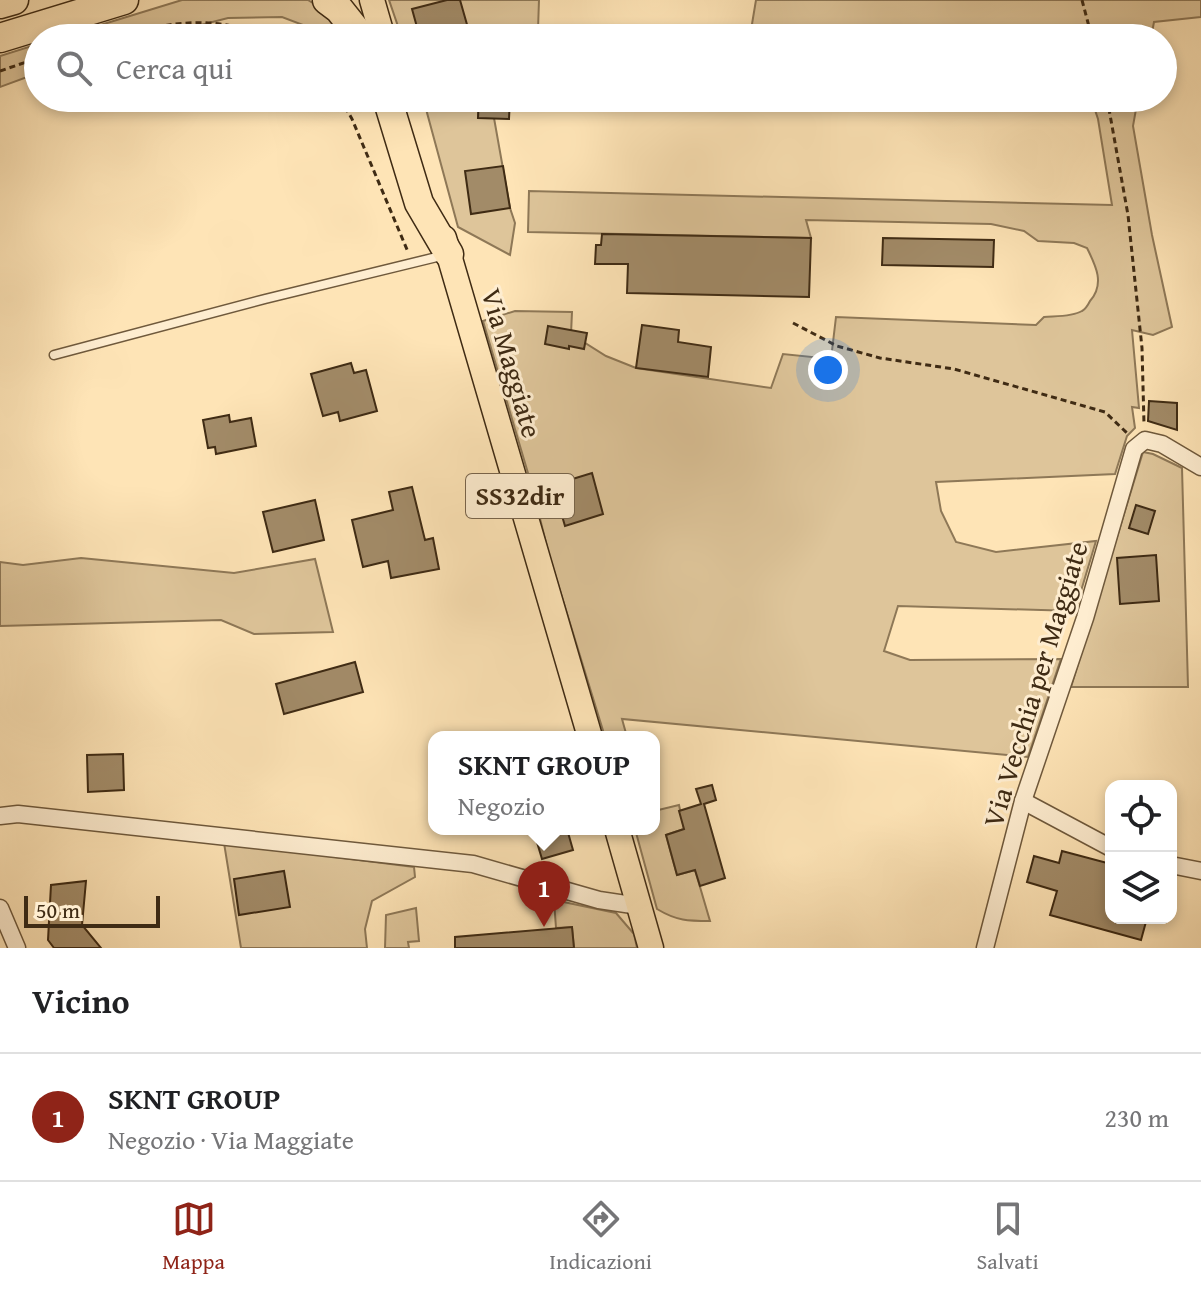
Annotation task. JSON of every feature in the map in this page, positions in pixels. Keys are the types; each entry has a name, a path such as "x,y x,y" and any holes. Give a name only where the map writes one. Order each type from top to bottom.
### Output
{"highway":[{"path":"0,4 14,0"},
{"path":"46,24 124,0"},
{"path":"327,0 372,24"},
{"path":"0,38 24,31"},
{"path":"391,112 419,203 449,254"}],"main road":[{"name":"Via Maggiate","path":"405,112 588,731"},
{"path":"619,835 651,948"}],"street":[{"path":"1142,442 1162,444 1201,467"},
{"name":"Via Vecchia per Maggiate","path":"985,948 1023,801 1085,618 1134,449 1142,442"},
{"path":"1023,801 1105,845"},
{"path":"0,816 18,814 473,864 599,900 639,906"},
{"path":"1177,866 1201,871"},
{"path":"0,908 17,948"}],"lane":[{"path":"54,355 449,254"}],"path":[{"path":"1082,0 1088,24"},
{"path":"175,24 217,24"},
{"path":"0,71 24,63"},
{"path":"348,112 413,264"},
{"path":"1110,112 1128,215 1142,348 1142,442"},
{"path":"793,323 837,346 880,358 954,369 1105,412 1142,442"}],"shaded area":[{"path":"182,0 308,0 330,14 339,24 301,24 282,17 228,18 205,24 104,24"},
{"path":"389,0 539,0 538,24 397,24"},
{"path":"756,0 1201,0 1201,17 1154,24 752,24"},
{"path":"24,48 24,78 0,87 0,56"},
{"path":"427,112 478,112 478,117 494,118 515,223 510,255 458,227"},
{"path":"1096,112 1136,112 1133,126 1172,327 1153,335 1132,330 1139,408 1132,407 1135,428 1127,436 1115,474 936,482 941,511 956,542 996,552 1096,541 1075,611 898,606 884,651 910,660 1061,659 1028,757 622,719 625,731 603,731 549,555 483,321 515,311 572,312 571,334 606,356 636,368 771,388 783,354 831,359 836,317 1036,325 1044,317 1063,316 1085,309 1095,295 1098,275 1087,248 1074,243 1038,241 1024,231 991,224 806,220 811,238 528,232 529,191 1112,205"},
{"path":"1143,452 1182,468 1188,687 1071,687"},
{"path":"81,558 234,573 315,559 333,632 254,634 221,620 0,626 0,562 23,565"},
{"path":"679,805 684,829 666,835 677,875 695,870 710,921 683,920 657,909 637,835 660,835 660,810"},
{"path":"224,843 414,867 415,877 372,901 365,929 367,948 241,948"},
{"path":"554,900 616,913 634,934 637,948 574,948 572,927 556,928"},
{"path":"416,908 419,941 408,942 409,948 385,948 386,915"}],"building":[{"path":"460,0 467,24 416,24 412,9"},
{"path":"478,112 509,112 509,119 478,118"},
{"path":"503,166 510,208 471,214 465,171"},
{"path":"602,234 811,238 809,297 627,293 628,264 595,264 596,245 601,245"},
{"path":"883,238 994,240 993,267 882,265"},
{"path":"642,325 679,330 678,342 711,347 708,377 636,368"},
{"path":"548,326 587,333 584,349 545,344"},
{"path":"351,363 354,373 366,370 377,411 340,421 338,412 323,416 311,374"},
{"path":"1149,401 1177,403 1177,430 1148,421"},
{"path":"229,415 230,422 251,418 256,446 216,454 215,447 208,448 203,420"},
{"path":"592,473 603,514 565,526 553,485"},
{"path":"412,487 425,540 433,538 439,569 391,578 388,561 363,567 352,520 393,510 389,492"},
{"path":"315,500 324,540 273,552 263,512"},
{"path":"1136,505 1155,511 1148,534 1129,528"},
{"path":"1156,555 1159,601 1120,604 1117,558"},
{"path":"355,662 363,692 284,714 276,684"},
{"path":"123,754 124,790 88,792 87,755"},
{"path":"712,785 716,800 704,804 725,878 700,886 695,870 677,875 666,835 684,829 679,811 701,804 696,789"},
{"path":"535,835 569,835 573,850 542,859"},
{"path":"1062,851 1105,862 1105,924 1145,924 1141,940 1050,915 1057,891 1027,882 1034,856 1059,863"},
{"path":"284,871 290,907 239,915 234,879"},
{"path":"86,881 82,925 101,948 54,948 48,940 51,885"},
{"path":"572,927 574,948 455,948 455,937"}],"place":[{"name":"SKNT GROUP","path":"544,927"}]}
